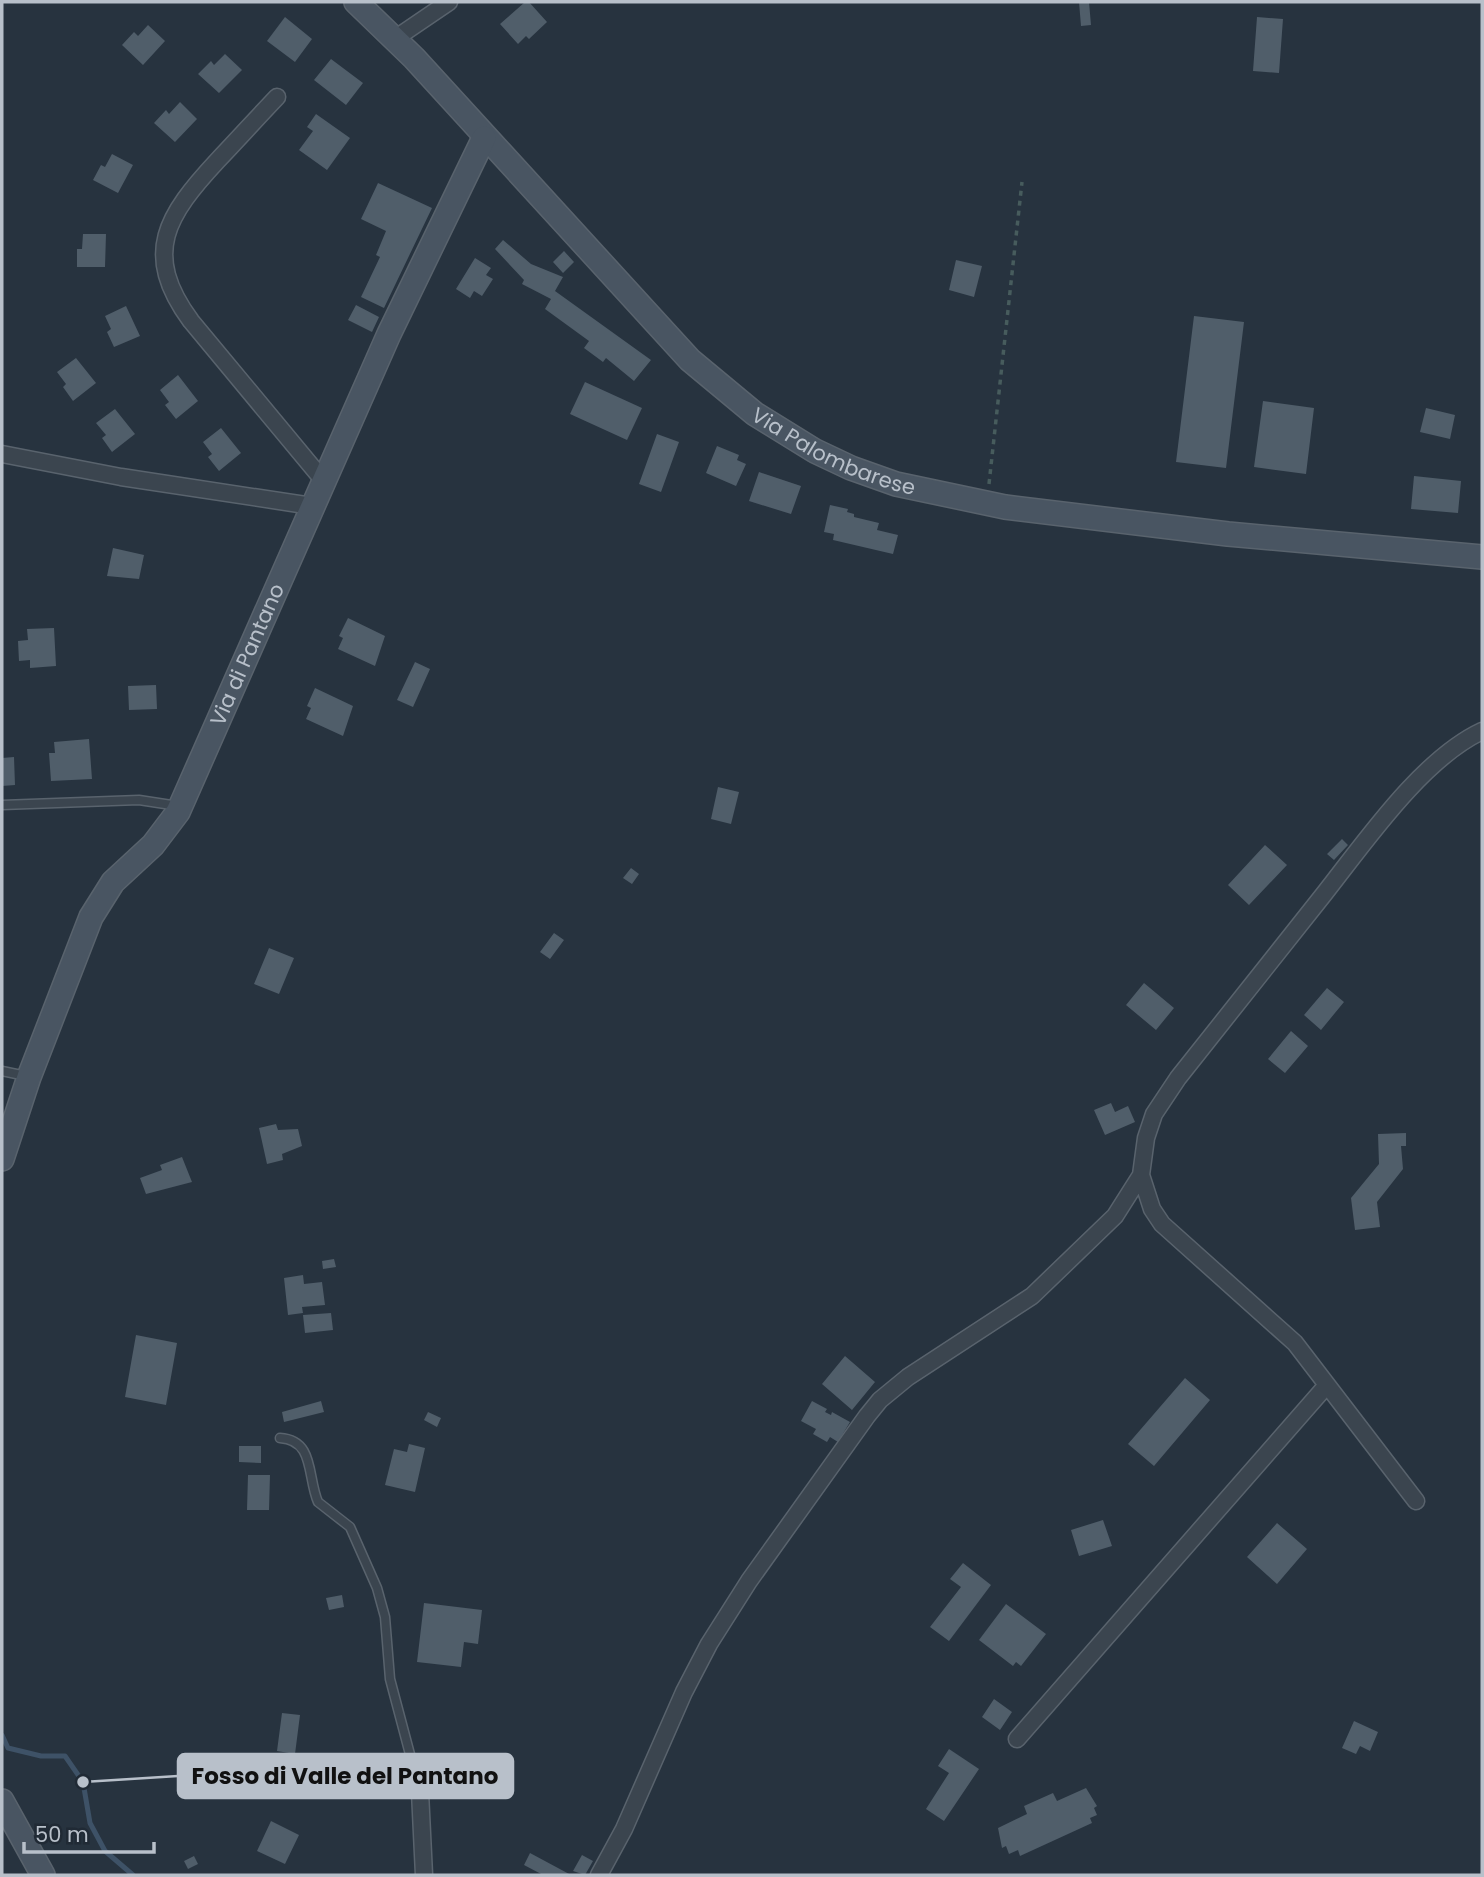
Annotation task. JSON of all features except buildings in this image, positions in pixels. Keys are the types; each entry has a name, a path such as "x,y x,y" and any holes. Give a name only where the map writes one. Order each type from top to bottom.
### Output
{"main road":[{"name":"Via Palombarese","path":"356,2 396,38 484,138 685,355 747,409 790,438 851,468 911,488 986,504 1228,534 1482,557"},
{"name":"Via di Pantano","path":"2,1159 80,939 113,883 164,834 181,807 409,289 484,138"},
{"path":"2,1801 43,1875"}],"street":[{"path":"396,38 449,2"},
{"path":"277,97 180,203 168,230 165,267 174,296 191,321 323,480"},
{"path":"2,454 146,481 312,506"},
{"path":"599,1875 624,1829 705,1651 745,1587 875,1406 908,1377 994,1322 1049,1281 1120,1212 1141,1175 1151,1122 1178,1078 1343,870 1426,772 1458,744 1482,732"},
{"path":"1141,1175 1152,1209 1162,1224 1289,1335 1416,1501"},
{"path":"1017,1739 1327,1385"},
{"path":"420,1793 424,1875"}],"lane":[{"path":"2,805 139,800 181,807"},
{"path":"2,1071 29,1077"},
{"path":"279,1438 294,1441 302,1447 308,1460 318,1502 350,1527 377,1588 385,1617 390,1679 420,1793"}],"path":[{"path":"986,504 1022,182"}],"waterway":[{"path":"2,1735 8,1748 41,1756 65,1756 83,1782 90,1823 105,1851 133,1875"}],"place":[{"name":"Fosso di Valle del Pantano","path":"83,1782"}]}
